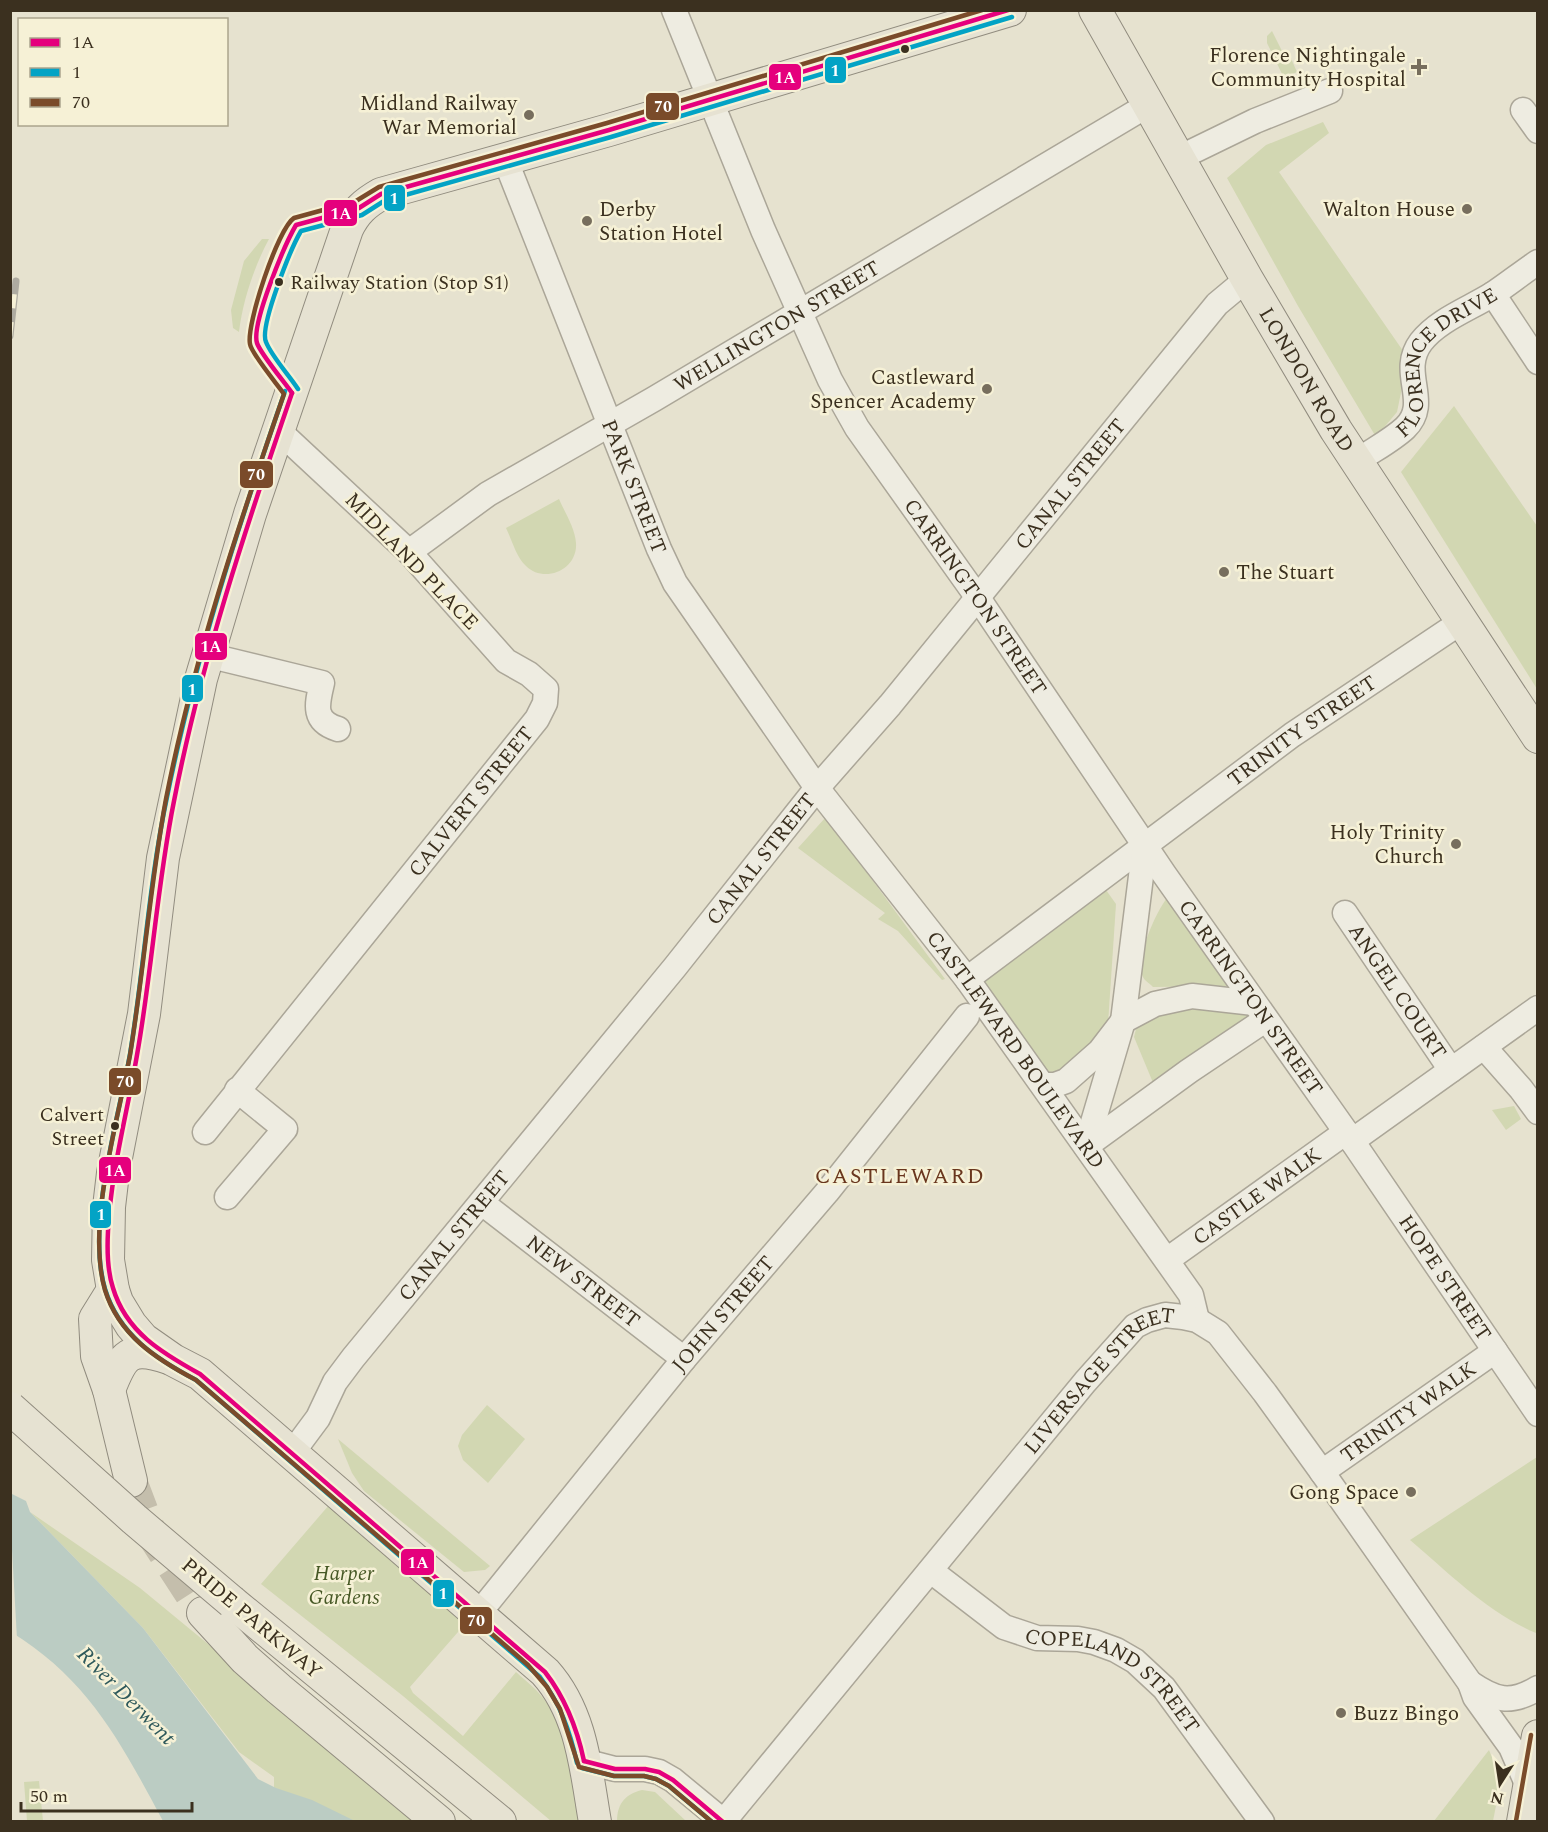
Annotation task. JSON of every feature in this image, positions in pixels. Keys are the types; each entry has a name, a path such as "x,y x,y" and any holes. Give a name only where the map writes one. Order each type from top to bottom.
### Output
{"main road":[{"path":"172,1360 143,1339 123,1314 113,1290 108,1260 109,1208 113,1173 144,1014 163,858 207,655 250,514 347,229 359,208 381,194 711,100 1010,10"},
{"name":"LONDON ROAD","path":"1095,10 1246,279 1356,462 1538,737"},
{"path":"113,1290 95,1319 97,1356 109,1390 131,1481"},
{"path":"109,1390 118,1366 126,1357 135,1353 148,1351 200,1374 532,1660 558,1688 574,1721 595,1821"},
{"name":"PRIDE PARKWAY","path":"10,1408 134,1519 232,1602 500,1821"},
{"path":"203,1613 244,1659 439,1821"},
{"path":"1523,1821 1538,1736"}],"street":[{"name":"CARRINGTON STREET","path":"674,10 763,231 801,311 830,380 852,420 978,598 1259,1012 1349,1137"},
{"path":"1179,158 1255,121 1330,90"},
{"name":"WELLINGTON STREET","path":"409,552 489,494 1148,105"},
{"path":"1523,110 1538,131"},
{"name":"PARK STREET","path":"504,159 659,549 675,583 818,788"},
{"name":"FLORENCE DRIVE","path":"1356,462 1406,427 1416,410 1411,371 1413,354 1422,340 1443,323 1493,294 1538,262"},
{"name":"CANAL STREET","path":"292,1453 318,1418 335,1382 344,1370 675,967 818,788 890,705 1217,304 1246,279"},
{"path":"1493,294 1538,362"},
{"name":"MIDLAND PLACE","path":"279,431 409,552 506,662 529,674 546,689"},
{"name":"TRINITY STREET","path":"967,979 1334,705 1461,622"},
{"path":"207,655 322,683 318,710 321,718 329,726 338,729"},
{"name":"CALVERT STREET","path":"205,1132 537,719 545,703 546,689"},
{"name":"CASTLEWARD BOULEVARD","path":"818,788 967,979 1043,1085 1191,1294 1197,1320"},
{"path":"1123,1021 1145,844"},
{"name":"ANGEL COURT","path":"1345,913 1451,1071"},
{"path":"1086,1146 1123,1021 1143,978"},
{"path":"1043,1085 1055,1085 1066,1081 1100,1051 1123,1021 1155,1005 1192,996 1259,1012"},
{"name":"CASTLE WALK","path":"1167,1260 1451,1071 1538,1008"},
{"path":"1086,1146 1189,1071 1259,1012"},
{"name":"JOHN STREET","path":"479,1613 684,1359 827,1192 967,1016"},
{"path":"1484,1047 1538,1112"},
{"path":"227,1197 285,1129 237,1090"},
{"name":"HOPE STREET","path":"1349,1137 1538,1414"},
{"name":"NEW STREET","path":"482,1203 684,1359"},
{"name":"LIVERSAGE STREET","path":"724,1821 1023,1456 1135,1326 1165,1315 1197,1320 1218,1333 1322,1472 1470,1683 1474,1696 1511,1747 1528,1786"},
{"name":"TRINITY WALK","path":"1322,1472 1495,1351"},
{"name":"COPELAND STREET","path":"931,1571 1004,1627 1044,1640 1078,1639 1094,1642 1116,1650 1135,1661 1164,1688 1262,1821"},
{"name":"LIVERSAGE STREET","path":"1470,1683 1493,1697 1505,1699 1516,1698 1538,1688"},
{"path":"584,1761 615,1769 645,1769 659,1772 674,1780 724,1821"}],"green space":[{"path":"1272,31 1284,55 1289,54 1297,72 1284,78 1267,43 1267,36"},
{"path":"1323,122 1329,133 1279,172 1408,358 1397,412 1376,437 1298,306 1227,178 1266,145"},
{"path":"262,239 269,239 250,284 239,332 233,328 231,310 244,261"},
{"path":"1454,406 1537,526 1537,689 1401,472"},
{"path":"559,499 574,532 575,552 572,561 566,567 550,574 542,574 526,566 517,553 506,528"},
{"path":"826,817 945,979 942,980 898,931 878,919 885,913 798,848"},
{"path":"1106,890 1116,904 1108,1024 1097,1047 1052,1082 981,984"},
{"path":"1167,898 1229,986 1153,987 1144,978 1141,959 1144,948 1157,914"},
{"path":"1191,1005 1251,1015 1253,1019 1154,1085 1134,1037 1138,1021"},
{"path":"1514,1106 1521,1119 1506,1130 1492,1110"},
{"path":"487,1405 525,1439 488,1483 463,1460 458,1446 462,1435"},
{"path":"338,1439 490,1566 485,1570 464,1572 364,1491 352,1473"},
{"path":"1537,1457 1538,1630 1536,1633 1485,1603 1410,1540"},
{"name":"Harper Gardens","path":"329,1505 465,1624 410,1687 413,1693 463,1736 516,1672 546,1702 554,1716 587,1821 551,1821 403,1696 261,1584"},
{"path":"30,1512 140,1588 423,1821 274,1821 274,1777 239,1752 143,1628"},
{"path":"1489,1750 1501,1780 1493,1821 1434,1821"},
{"path":"39,1781 43,1821 27,1821 24,1782"},
{"path":"642,1790 655,1792 686,1821 617,1821 619,1809 624,1800 631,1794"}],"water":[{"name":"River Derwent","path":"10,1493 26,1501 30,1512 143,1628 258,1779 276,1788 312,1800 355,1821 163,1821 101,1715 62,1671 11,1632"}],"pier":[{"path":"11,1532 17,1639 10,1636"}],"tunnel":[{"path":"131,1481 150,1531 203,1613"}],"railway":[{"path":"10,336 16,281"}],"transit line":[{"name":"70","path":"712,1822 669,1786 656,1779 644,1776 614,1776 579,1767 560,1709 547,1687 528,1665 196,1380 153,1354 129,1333 111,1306 105,1290 100,1264 101,1204 130,1055 160,831 177,747 218,595 284,394 251,348 250,334 264,278 287,226 294,218 356,201 379,187 607,123 982,10"},
{"name":"1A","path":"292,393 259,348 257,333 270,284 296,225 359,208 381,194 609,130 1008,10"},
{"name":"1","path":"298,389 272,354 265,334 277,287 301,231 362,215 384,201 611,137 1012,17"},
{"name":"1","path":"285,391 219,592 178,745 167,797 130,1054 101,1204 100,1263 105,1289 120,1320 141,1344 196,1380 540,1677 563,1718 577,1763"},
{"name":"1A","path":"292,393 211,646 174,801 163,864 142,1023 112,1186 108,1245 111,1281 127,1317 147,1340 200,1374 545,1672 570,1714 584,1761"},
{"name":"70","path":"1516,1821 1531,1735"},
{"name":"1A","path":"584,1761 615,1769 645,1769 659,1772 673,1780 723,1822"},
{"name":"1","path":"582,1768 614,1776 644,1776 656,1779 669,1786 712,1822"}],"place":[{"name":"Florence Nightingale Community Hospital","path":"1419,67"},
{"name":"Midland Railway War Memorial","path":"529,115"},
{"name":"Walton House","path":"1467,209"},
{"name":"Derby Station Hotel","path":"587,221"},
{"name":"Railway Station (Stop S1)","path":"279,282"},
{"name":"Castleward Spencer Academy","path":"987,389"},
{"name":"The Stuart","path":"1224,572"},
{"name":"Holy Trinity Church","path":"1456,844"},
{"name":"Calvert Street","path":"115,1126"},
{"name":"Gong Space","path":"1411,1492"},
{"name":"Buzz Bingo","path":"1341,1713"}],"district":[{"name":"CASTLEWARD","path":"900,1175"}]}
